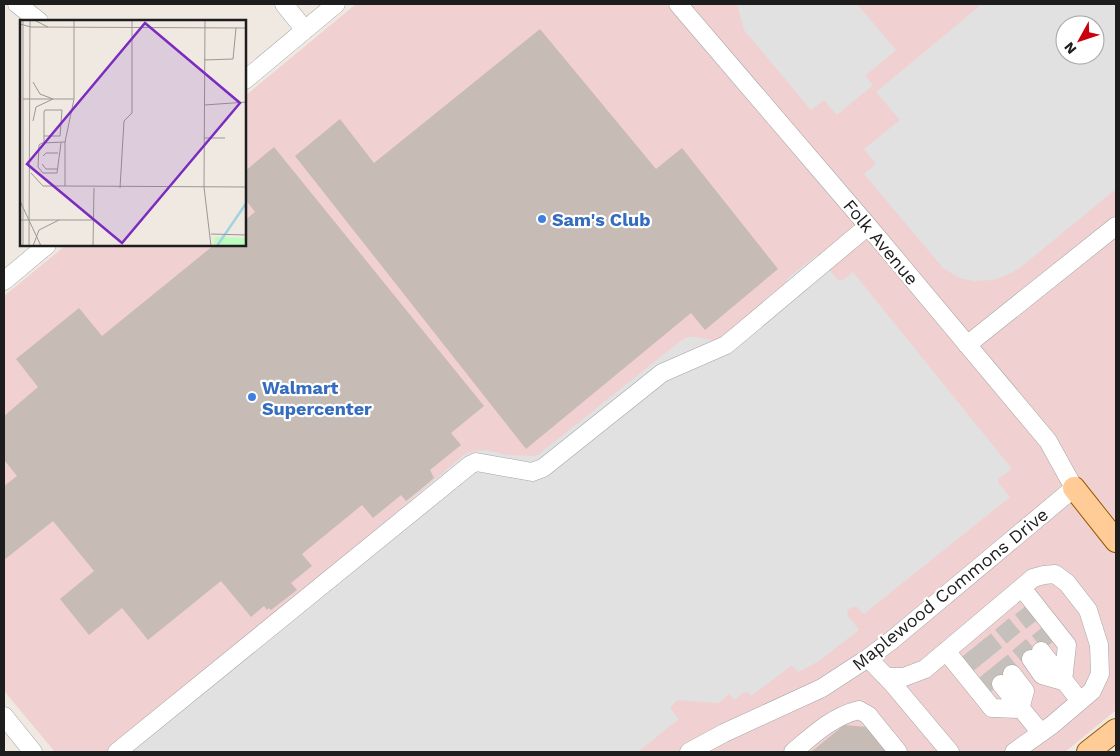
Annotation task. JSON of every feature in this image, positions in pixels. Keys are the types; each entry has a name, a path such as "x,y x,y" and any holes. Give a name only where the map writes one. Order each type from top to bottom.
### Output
{"main road":[{"path":"1074,488 1116,542"},
{"path":"1088,752 1116,730"}],"street":[{"path":"17,4 38,20"},
{"path":"284,4 305,30"},
{"path":"246,79 336,4"},
{"name":"Folk Avenue","path":"678,4 868,226 1048,441 1074,488"},
{"path":"117,752 470,465 476,462 532,472 543,468 662,372 726,345 868,226"},
{"path":"967,345 1116,226"},
{"path":"4,281 46,246"},
{"name":"Maplewood Commons Drive","path":"689,752 724,733 822,688 868,658 1074,488"},
{"path":"886,677 904,677 925,669 965,643 1010,607 1032,578 1055,574 1067,583 1088,610 1099,645 1100,674 1092,691 1041,734 1014,752"},
{"path":"1010,607 1067,645 1063,680"},
{"path":"965,643 992,708 1020,709"},
{"path":"1063,680 1042,675 1041,651 1058,654 1063,680 1080,701"},
{"path":"868,658 950,752"},
{"path":"1020,709 1025,691 1001,683 998,702 1020,709 1041,734"},
{"path":"793,752 830,722 849,712 859,710 868,716 898,752"},
{"path":"4,716 33,752"}],"shaded area":[{"path":"356,4 1116,4 1116,710 1065,752 55,752 4,691 4,296 65,246 246,246 246,95"},
{"path":"737,4 857,4 896,50 865,76 873,85 837,115 824,100 811,110 744,30"},
{"path":"982,4 1116,4 1116,189 1021,267 1011,273 994,280 976,281 962,279 944,269 864,174 876,164 864,149 900,120 876,92"},
{"path":"817,255 838,280 843,280 853,272 1012,469 998,479 999,484 1010,497 864,614 856,606 847,610 848,616 859,630 819,661 798,672 791,666 751,696 748,692 743,693 734,700 729,694 719,703 677,700 670,708 679,719 638,752 113,752 465,454 486,450 507,455 538,455 679,342 688,337 718,341 784,287 788,278"}],"building":[{"name":"Sam's Club","path":"540,29 656,169 682,148 778,269 705,330 691,313 526,449 295,156 340,119 374,163"},
{"name":"Walmart Supercenter","path":"274,147 484,406 451,433 461,445 430,470 434,478 421,489 406,501 401,495 373,518 362,505 302,554 312,566 291,583 297,590 271,610 269,608 267,610 264,606 251,617 221,581 148,640 122,608 89,635 60,599 94,571 53,521 4,560 4,486 17,476 4,460 4,416 38,387 16,359 79,308 102,336 213,246 246,246 246,219 255,212 246,200 246,170"},
{"path":"844,725 867,727 887,752 811,752"}],"tunnel":[{"path":"1022,609 1050,644"},
{"path":"1002,624 1031,659"},
{"path":"984,639 1012,674"},
{"path":"973,648 1001,684"},
{"path":"963,656 990,692"}],"place":[{"name":"Sam's Club","path":"542,219"},
{"name":"Walmart Supercenter","path":"252,397"}]}
